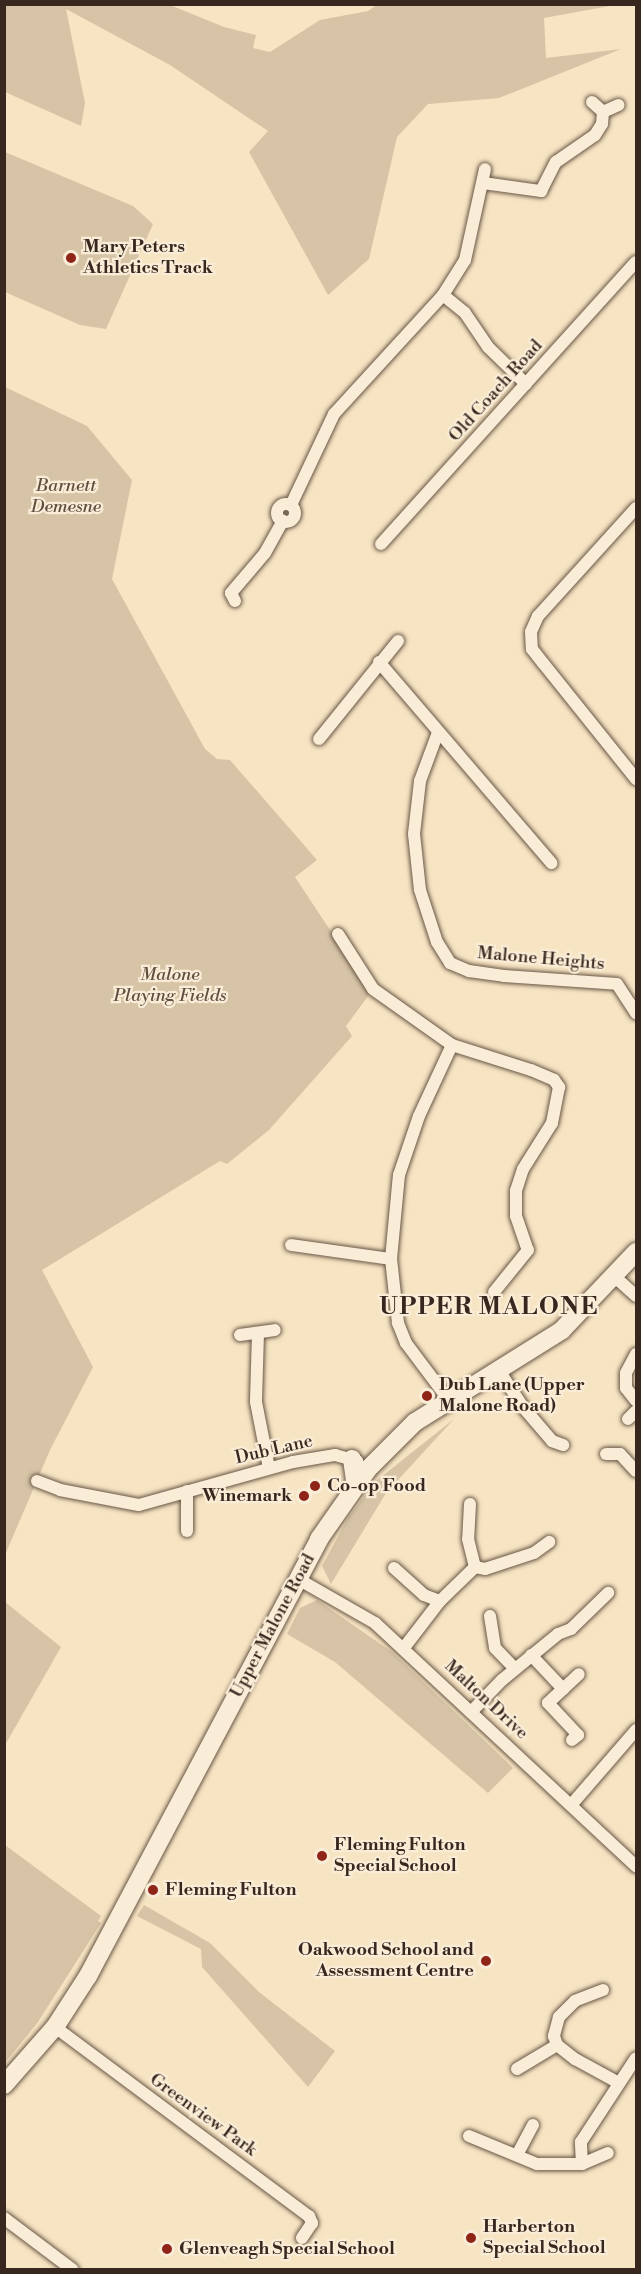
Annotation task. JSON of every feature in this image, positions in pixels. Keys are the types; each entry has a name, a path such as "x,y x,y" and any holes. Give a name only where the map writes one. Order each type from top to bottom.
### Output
{"main road":[{"name":"Upper Malone Road","path":"4,2085 55,2027 125,1910 326,1528 368,1469 415,1422 448,1399 562,1330 636,1252"},
{"path":"352,1459 356,1486"}],"street":[{"path":"592,102 603,112"},
{"path":"603,112 619,105"},
{"path":"483,183 541,191 556,162 595,135 602,124 603,112"},
{"path":"236,601 231,592 265,553 283,521 294,517 291,505 334,414 443,295 465,260 485,169"},
{"name":"Old Coach Road","path":"381,544 636,262"},
{"path":"443,295 465,313 488,347 526,384"},
{"path":"634,516 538,616 531,632 532,649 636,779"},
{"path":"319,739 398,641"},
{"path":"379,662 437,735 551,863"},
{"name":"Malone Heights","path":"437,735 418,789 414,834 420,890 437,942 450,963 469,971 504,976 617,984 636,1013"},
{"path":"338,934 373,988 452,1045 531,1070 554,1080 559,1094 552,1123 523,1169 516,1191 516,1216 528,1250 494,1292"},
{"path":"448,1399 406,1344 398,1323 391,1259 399,1175 419,1116 452,1045"},
{"path":"291,1245 391,1259"},
{"path":"615,1276 636,1296"},
{"path":"240,1335 275,1330"},
{"path":"258,1332 256,1402 269,1468"},
{"path":"636,1354 626,1373 626,1388 636,1401"},
{"path":"498,1369 523,1407 552,1441 563,1445"},
{"path":"606,1454 620,1454 636,1471"},
{"name":"Dub Lane","path":"37,1481 130,1505 269,1468 335,1455 352,1459 368,1469"},
{"path":"187,1491 187,1531"},
{"path":"470,1504 468,1539 476,1567"},
{"path":"476,1567 484,1569 534,1553 549,1542"},
{"path":"403,1649 440,1601 476,1567"},
{"path":"394,1568 424,1594 440,1601"},
{"name":"Malton Drive","path":"298,1579 375,1623 473,1710 636,1866"},
{"path":"473,1710 515,1669 571,1629 608,1593"},
{"path":"490,1616 495,1648 515,1669"},
{"path":"531,1656 563,1689"},
{"path":"572,1740 578,1735 548,1703 579,1674"},
{"path":"572,1804 636,1730"},
{"path":"603,1990 575,2001 559,2017 554,2036 557,2045 620,2083"},
{"name":"Greenview Park","path":"55,2027 309,2216 312,2223 302,2238"},
{"path":"518,2069 557,2045"},
{"path":"582,2164 581,2142 636,2058"},
{"path":"517,2155 533,2125"},
{"path":"469,2136 490,2142 537,2164 582,2164 608,2153"},
{"path":"4,2218 73,2270"}],"green space":[{"path":"5,4 170,5 224,27 256,35 253,48 270,52 320,20 368,11 377,5 615,5 544,18 546,58 621,49 499,98 428,104 397,137 369,259 328,295 249,152 268,131 170,65 66,9 85,103 81,126 5,92"},
{"name":"Mary Peters Athletics Track","path":"5,152 133,206 153,224 106,329 80,325 5,292"},
{"name":"Malone Playing Fields","path":"5,387 87,426 132,480 112,579 205,749 217,759 230,760 317,860 295,877 371,992 346,1026 352,1036 269,1130 227,1164 220,1161 42,1270 93,1367 50,1450 5,1555"},
{"path":"454,1419 386,1493 331,1584 322,1566 348,1518 376,1481"},
{"path":"317,1600 392,1652 513,1768 488,1793 335,1662 287,1634 300,1608"},
{"path":"5,1602 61,1647 5,1745"},
{"path":"5,1845 101,1916 98,1921 101,1923 38,2022 5,2063"},
{"path":"144,1905 210,1943 259,1992 335,2051 308,2087 202,1967 201,1949 137,1916"}],"place":[{"name":"Mary Peters Athletics Track","path":"71,258"},
{"name":"Dub Lane (Upper Malone Road)","path":"427,1396"},
{"name":"Co-op Food","path":"315,1486"},
{"name":"Winemark","path":"304,1496"},
{"name":"Fleming Fulton Special School","path":"322,1856"},
{"name":"Fleming Fulton","path":"153,1890"},
{"name":"Oakwood School and Assessment Centre","path":"486,1961"},
{"name":"Harberton Special School","path":"471,2238"},
{"name":"Glenveagh Special School","path":"167,2249"}],"district":[{"name":"UPPER MALONE","path":"489,1308"}],"park label":[{"name":"Barnett Demesne","path":"66,497"}]}
